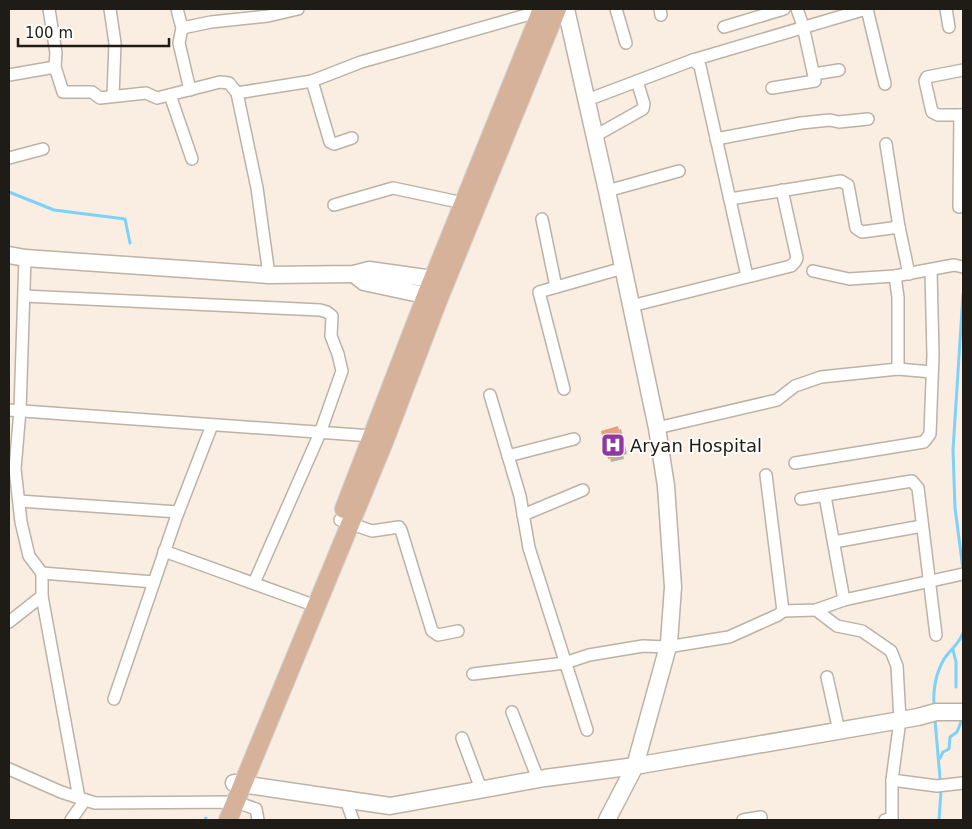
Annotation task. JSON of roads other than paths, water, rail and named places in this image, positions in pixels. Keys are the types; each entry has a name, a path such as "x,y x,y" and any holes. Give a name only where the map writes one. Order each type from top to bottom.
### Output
{"main road":[{"path":"228,820 231,802 238,784 345,522 547,9"},
{"path":"219,820 231,802"}],"street":[{"path":"49,9 56,53 55,67 63,92 92,92 100,98 146,93 157,98 220,82 229,83 236,93 257,188 269,275"},
{"path":"110,9 115,43 113,96"},
{"path":"177,9 182,28 179,43 190,90"},
{"path":"182,28 210,22 268,16 298,9"},
{"path":"236,93 312,80 361,62 547,9"},
{"path":"566,9 608,191 657,428 666,486 673,586 667,647 635,766 607,820"},
{"path":"616,9 626,43"},
{"path":"724,27 784,9"},
{"path":"772,88 813,83 816,79 797,9"},
{"path":"587,100 692,60 803,26 867,9 885,84"},
{"path":"946,9 949,27"},
{"path":"692,60 700,66 747,276"},
{"path":"9,74 55,67"},
{"path":"814,74 840,70"},
{"path":"959,207 962,115 938,115 932,112 925,81 927,77 963,70"},
{"path":"312,80 330,142 334,144 352,138"},
{"path":"595,136 643,109 644,104 637,81"},
{"path":"170,95 192,159"},
{"path":"716,139 801,123 868,119"},
{"path":"886,144 899,227 909,274"},
{"path":"9,158 43,149"},
{"path":"608,191 679,171"},
{"path":"730,199 841,181 848,185 858,231 899,227"},
{"path":"334,205 393,188 471,204"},
{"path":"631,306 791,266 797,258 782,190"},
{"path":"542,219 556,287"},
{"path":"71,820 82,799 42,596 42,573 29,556 18,501 15,469 14,410 24,296 17,257 269,275 354,274 364,282 436,289"},
{"path":"813,271 849,279 895,276 954,266 963,267"},
{"path":"564,388 539,292 623,268"},
{"path":"795,463 924,442 928,439 930,434 932,372 931,270"},
{"path":"895,276 898,296 898,369"},
{"path":"24,296 327,312 332,316 330,336 338,354 342,371 320,433 254,583"},
{"path":"657,428 777,400 795,386 821,377 898,369 932,372"},
{"path":"490,395 520,496 528,548 587,730"},
{"path":"14,410 378,438"},
{"path":"114,699 164,551 212,425"},
{"path":"508,456 574,439"},
{"path":"766,475 783,611"},
{"path":"801,499 912,481 918,488 936,635"},
{"path":"523,515 583,490"},
{"path":"825,496 844,600"},
{"path":"18,501 178,512"},
{"path":"345,522 372,531 398,527 432,631 438,635 458,631"},
{"path":"834,542 922,526"},
{"path":"164,551 311,603"},
{"path":"42,573 154,582"},
{"path":"473,674 565,663 589,655 643,646 667,647 729,636 778,615 783,611 816,610 844,600 963,574"},
{"path":"9,622 42,596"},
{"path":"816,610 837,626 862,631 891,651 897,666 900,720 892,780 892,819 885,820"},
{"path":"827,677 838,731"},
{"path":"512,712 538,779"},
{"path":"238,784 390,806 538,779 635,766 900,720 936,712 963,712"},
{"path":"462,738 481,790"},
{"path":"9,769 61,792 95,803 231,802 256,809 258,820"},
{"path":"892,780 937,786 963,783"},
{"path":"346,800 353,820"},
{"path":"744,820 760,817 761,820"}],"waterway":[{"path":"9,192 54,210 125,219 130,243"},
{"path":"963,294 953,450 955,508 963,569"},
{"path":"934,706 934,694 939,670 944,659 957,644 963,633"},
{"path":"953,650 956,662 956,687"},
{"path":"940,758 943,752 949,749 950,737 957,732 963,717"},
{"path":"935,720 940,778"},
{"path":"939,820 941,791"}],"place":[{"name":"Aryan Hospital","path":"613,445"}]}
